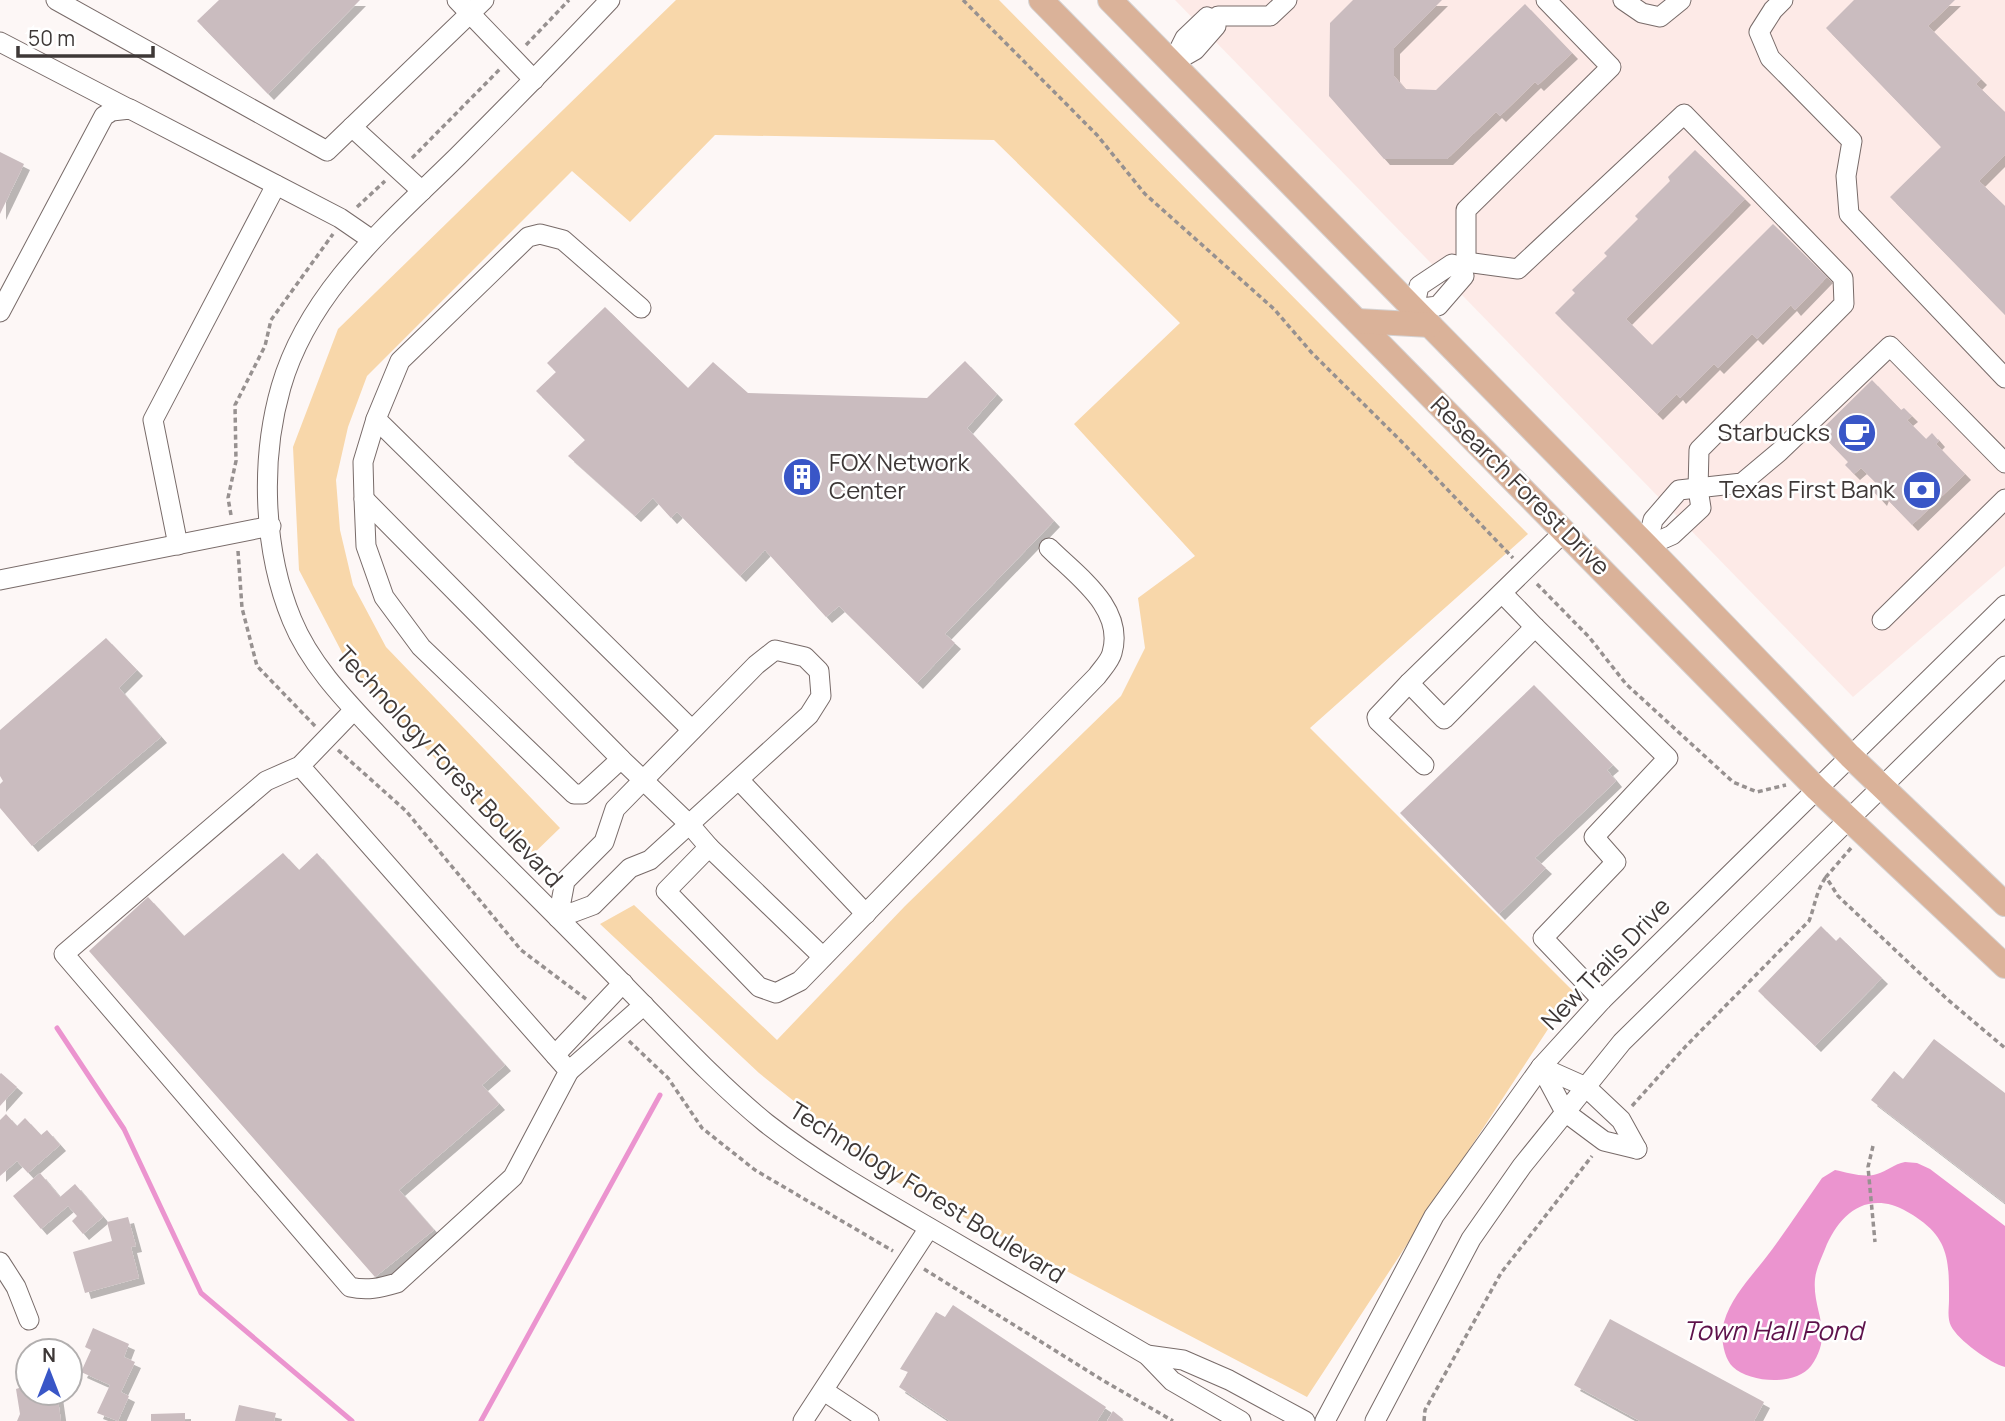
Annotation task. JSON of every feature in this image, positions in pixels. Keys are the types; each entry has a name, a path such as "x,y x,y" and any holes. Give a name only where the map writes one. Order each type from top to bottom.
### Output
{"main road":[{"name":"Research Forest Drive","path":"1041,0 1817,789 2005,966"},
{"name":"Research Forest Drive","path":"1110,0 1850,756 2005,904"},
{"path":"1357,321 1422,317"}],"street":[{"path":"56,0 327,151 463,7 484,0"},
{"name":"Technology Forest Boulevard","path":"610,0 534,80 361,251 314,315 282,384 273,422 270,459 268,501 271,526 280,579 292,621 315,663 354,710 724,1086 764,1120 811,1157 1147,1355 1172,1381 1241,1421"},
{"path":"1172,63 1195,50 1216,26 1217,12 1270,16 1287,0"},
{"path":"1422,317 1438,306 1464,276 1466,210 1611,67 1546,0"},
{"path":"1623,0 1642,13 1660,17 1681,0"},
{"path":"1783,0 1759,32 1770,58 1852,141 1846,176 1849,214 2005,378"},
{"path":"463,7 534,80"},
{"path":"0,42 340,218 372,240"},
{"path":"0,312 104,116 112,111 130,109"},
{"path":"1464,265 1518,269 1684,114 1843,278 1844,304 1699,450 1698,489 1701,508 1672,535 1647,546"},
{"path":"352,127 422,191"},
{"path":"178,545 153,420 276,185"},
{"path":"621,759 583,794 574,794 421,647 384,597 366,546 363,462 376,419 400,360 528,237 540,234 563,240 641,308"},
{"path":"1698,489 1742,484 1890,346 2005,463"},
{"path":"376,419 692,730"},
{"path":"364,499 709,847 823,957"},
{"path":"1882,620 2005,499"},
{"path":"0,580 271,526"},
{"path":"1424,765 1377,717 1565,531"},
{"path":"709,847 666,891 759,987 776,993 800,981 1097,676 1112,655 1115,629 1104,603 1049,548"},
{"path":"1502,593 1668,758 1594,836 1616,862 1544,939 1602,1000"},
{"name":"New Trails Drive","path":"1325,1421 1434,1216 1541,1067 1602,1000 2005,605"},
{"path":"1409,683 1444,719 1535,627"},
{"path":"775,650 805,657 819,671 821,696 809,715 650,860 630,868 593,905 558,918 565,881 604,842 615,809 775,650"},
{"path":"1375,1421 1471,1239 1522,1166 1622,1042 1855,825 1882,786 2005,666"},
{"path":"354,710 300,765 266,781 64,954 350,1287 371,1289 397,1283 513,1177 569,1071 644,1005"},
{"path":"300,765 569,1071"},
{"path":"738,780 866,914"},
{"path":"555,1055 623,983"},
{"path":"1541,1067 1586,1087 1621,1120 1637,1149 1604,1141 1565,1112 1541,1067"},
{"path":"803,1421 929,1228"},
{"path":"0,1262 16,1287 29,1320"},
{"name":"Technology Forest Boulevard","path":"1147,1355 1182,1360 1206,1370 1304,1421"},
{"path":"824,1391 869,1421"}],"path":[{"path":"963,0 1097,135 1145,194 1274,309 1312,353 1399,439 1588,637 1626,684 1732,782 1757,792 1788,785"},
{"path":"1855,825 1851,850 1826,877 1838,896 1947,999 2005,1048"},
{"path":"1873,1146 1868,1167 1875,1242"}],"shaded area":[{"path":"676,0 999,0 1528,534 1310,728 1573,991 1307,1397 891,1179 759,1073 600,924 634,905 777,1040 905,906 1121,696 1145,648 1138,598 1195,556 1074,424 1180,323 994,140 715,135 630,222 572,171 367,376 348,427 336,480 340,530 353,585 386,647 560,828 528,859 348,664 299,570 293,447 338,329"},
{"path":"1175,0 2005,0 2005,566 1853,697"}],"water":[{"name":"Town Hall Pond","path":"1905,1162 1917,1163 1930,1169 2005,1226 2005,1367 1975,1350 1960,1338 1951,1326 1948,1265 1937,1237 1910,1213 1896,1206 1880,1203 1859,1207 1850,1213 1836,1229 1825,1249 1815,1279 1821,1343 1811,1366 1795,1377 1773,1380 1750,1376 1733,1367 1727,1358 1722,1339 1727,1313 1741,1289 1822,1178 1835,1170 1856,1175 1872,1175"}],"building":[{"path":"219,0 360,0 268,94 197,21"},
{"path":"1353,0 1442,0 1394,48 1394,76 1405,89 1436,90 1525,4 1572,53 1538,85 1535,82 1500,116 1496,112 1447,159 1384,159 1329,96 1330,23"},
{"path":"1854,0 1955,0 1928,26 1981,79 1976,84 2005,112 2005,155 1979,181 2005,206 2005,315 1890,197 1941,147 1826,28"},
{"path":"1695,150 1745,199 1626,319 1652,345 1773,224 1827,277 1795,310 1791,305 1757,339 1752,334 1718,368 1714,364 1680,398 1677,394 1657,414 1555,313 1575,293 1572,290 1607,256 1604,253 1638,219 1635,216 1670,181 1668,177"},
{"path":"0,152 24,164 0,214"},
{"name":"FOX Network Center","path":"605,307 688,388 713,362 748,393 927,398 965,361 997,394 967,428 1054,521 945,634 955,643 917,683 839,606 826,617 765,550 740,576 677,512 671,518 653,498 635,516 568,456 585,440 536,391 556,372 547,363"},
{"path":"1872,380 1901,410 1904,408 1912,416 1907,420 1926,439 1932,433 1939,441 1936,444 1965,474 1912,525 1883,495 1881,500 1872,490 1878,485 1861,468 1854,474 1845,465 1848,462 1819,432"},
{"path":"106,638 137,670 119,688 161,737 32,846 0,808 0,784 3,781 0,776 0,730"},
{"path":"1534,685 1613,765 1607,770 1616,781 1535,858 1546,868 1499,914 1400,813"},
{"path":"283,853 299,870 317,853 505,1065 482,1085 499,1104 399,1190 434,1230 375,1277 89,951 148,897 184,936"},
{"path":"1821,926 1836,941 1840,937 1882,978 1815,1046 1758,991"},
{"path":"1934,1039 2005,1093 2005,1203 1871,1100 1894,1071 1903,1079"},
{"path":"0,1074 17,1087 0,1106"},
{"path":"6,1114 17,1126 25,1118 41,1135 47,1130 60,1145 28,1173 17,1161 0,1176 0,1120"},
{"path":"40,1173 60,1197 75,1184 103,1217 83,1234 72,1221 77,1216 68,1206 41,1229 13,1196"},
{"path":"128,1217 136,1246 131,1247 139,1278 85,1293 73,1252 112,1241 107,1222"},
{"path":"953,1305 1106,1407 1097,1421 950,1421 899,1387 908,1372 900,1369 936,1312 945,1317"},
{"path":"1610,1319 1764,1402 1754,1421 1640,1421 1574,1385"},
{"path":"93,1328 129,1344 124,1357 135,1362 121,1392 129,1396 118,1421 97,1413 110,1385 84,1373 84,1365 91,1350 85,1347"},
{"path":"239,1405 276,1413 274,1421 235,1421"},
{"path":"19,1407 59,1407 61,1421 17,1421"},
{"path":"1113,1411 1123,1419 1122,1421 1107,1421"},
{"path":"185,1413 185,1421 151,1421 151,1414"}],"waterway":[{"path":"57,1028 124,1129 201,1293 352,1421"},
{"path":"481,1421 660,1095"}],"place":[{"name":"Starbucks","path":"1857,433"},
{"name":"FOX Network Center","path":"802,477"},
{"name":"Texas First Bank","path":"1922,490"}]}
